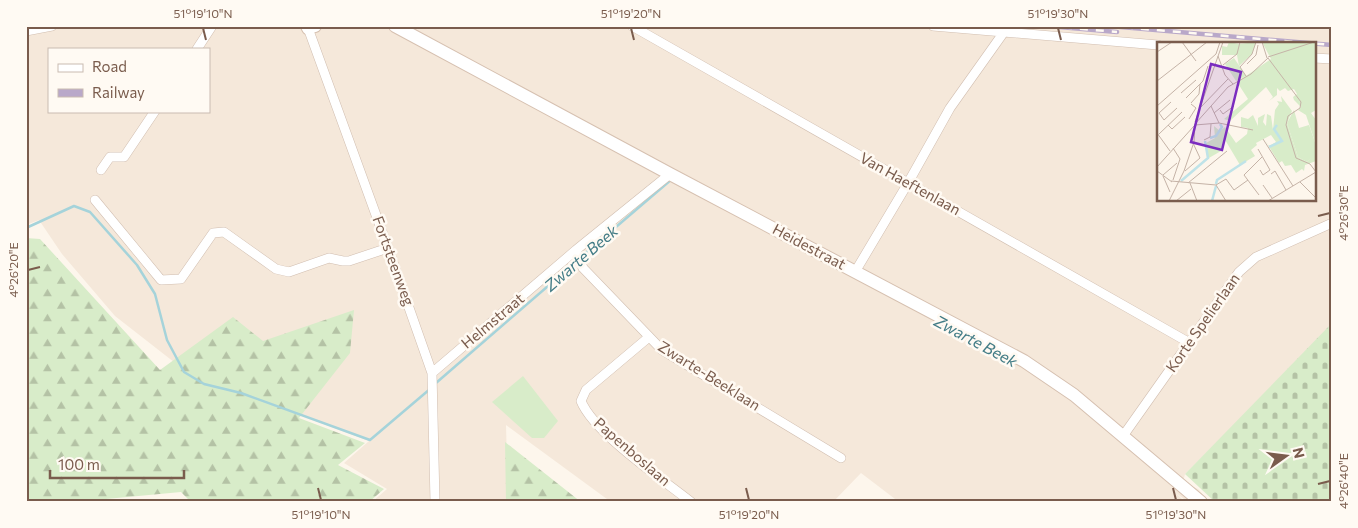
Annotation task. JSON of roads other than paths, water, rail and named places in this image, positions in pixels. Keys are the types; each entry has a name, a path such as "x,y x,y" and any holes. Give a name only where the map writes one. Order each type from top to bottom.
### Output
{"street":[{"path":"26,31 52,26"},
{"path":"198,48 212,26"},
{"name":"Heidestraat","path":"395,26 1024,361 1074,395 1201,502"},
{"name":"Van Haeftenlaan","path":"632,26 1188,342"},
{"path":"933,26 1157,45"},
{"name":"Fortsteenweg","path":"310,27 432,373 435,502"},
{"path":"856,272 950,108 1004,32"},
{"path":"1316,58 1332,59"},
{"path":"101,170 110,157 124,157 154,112"},
{"name":"Helmstraat","path":"432,373 576,250 670,174"},
{"path":"95,200 161,280 181,279 212,234 224,232 276,269 289,272 330,258 349,261 388,248"},
{"name":"Korte Spelierlaan","path":"1123,436 1238,272 1256,257 1332,223"},
{"name":"Zwarte-Beeklaan","path":"576,250 583,268 662,350 841,458"},
{"name":"Papenboslaan","path":"649,337 586,390 581,401 588,414 614,441 691,502"}],"waterway":[{"name":"Zwarte Beek","path":"581,257 672,179"},
{"name":"Zwarte Beek","path":"26,228 74,206 90,212 137,265 155,294 167,340 184,372 204,384 241,393 370,440 430,389"},
{"name":"Zwarte Beek","path":"436,383 577,261"}],"railway":[{"path":"1048,26 1117,32"},
{"path":"1109,26 1297,42"},
{"path":"1316,44 1332,45"}]}
